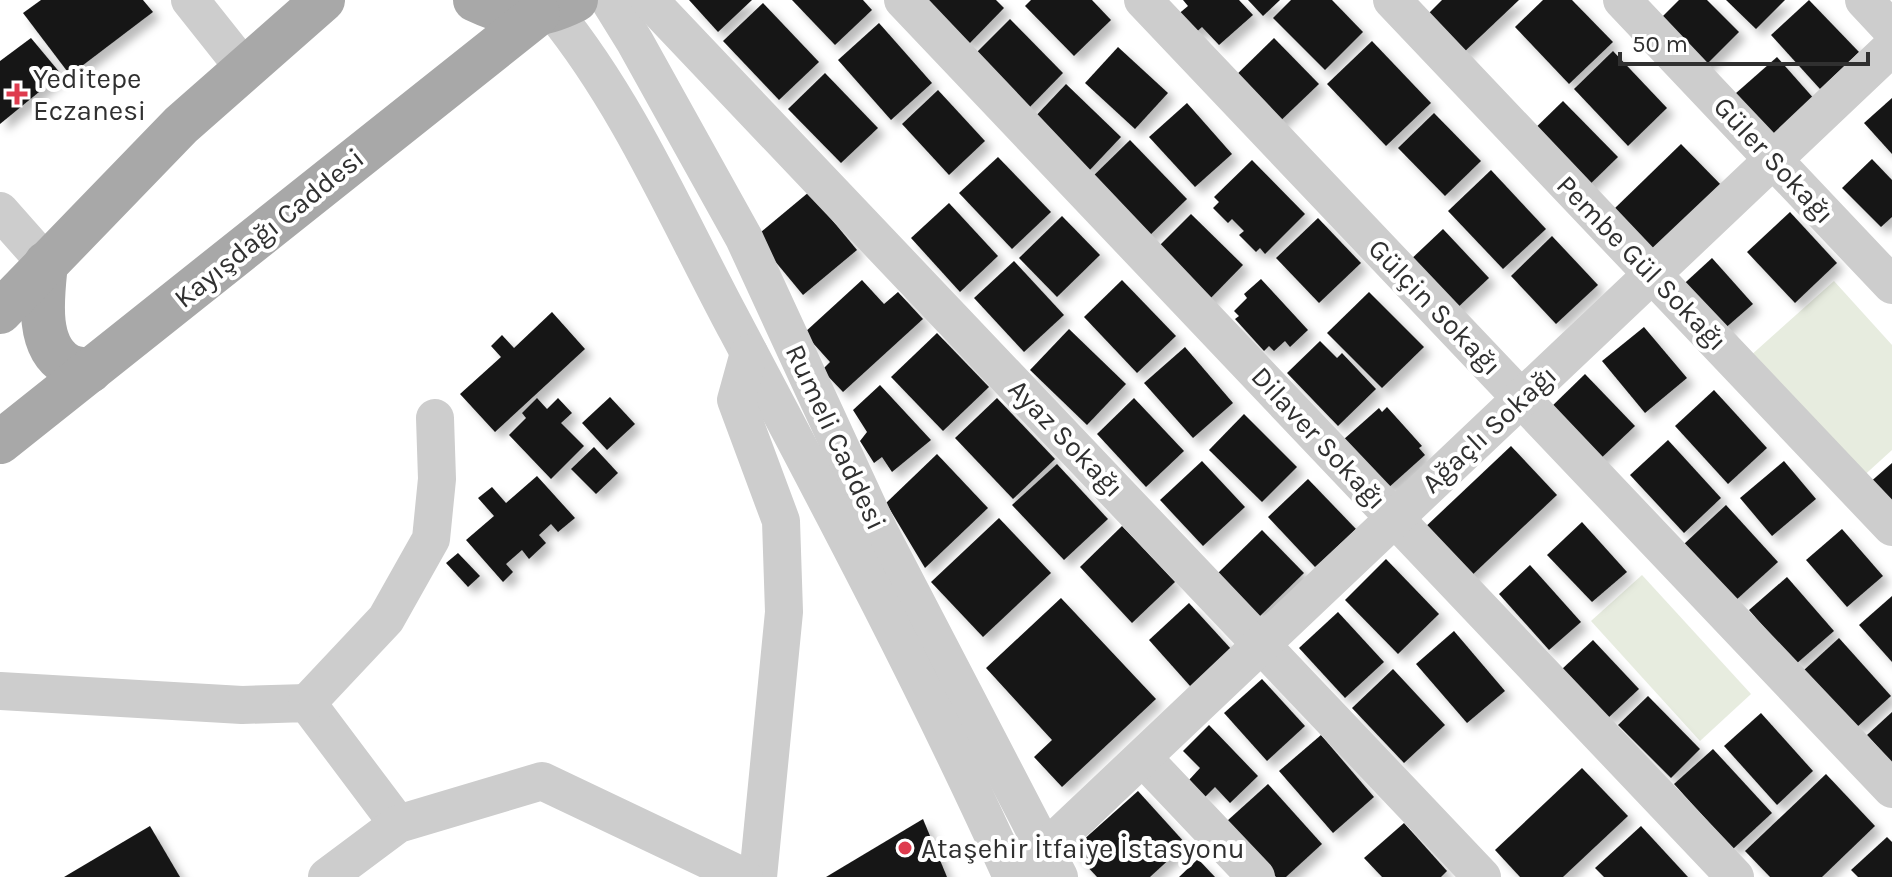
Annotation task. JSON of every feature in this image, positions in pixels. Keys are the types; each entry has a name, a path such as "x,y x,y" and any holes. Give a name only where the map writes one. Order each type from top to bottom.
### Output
{"main road":[{"path":"0,312 181,125 323,0"},
{"path":"475,0 521,16 555,8"},
{"name":"Kayışdağı Caddesi","path":"0,442 555,8"},
{"path":"46,263 44,326 51,348 66,365 90,371"},
{"path":"0,286 46,263"}],"street":[{"path":"190,0 244,68"},
{"name":"Rumeli Caddesi","path":"609,0 744,238 879,531 1052,863"},
{"name":"Ayaz Sokağı","path":"649,0 1482,877"},
{"name":"Dilaver Sokağı","path":"903,0 1735,877"},
{"name":"Gülçin Sokağı","path":"1143,0 1892,789"},
{"name":"Pembe Gül Sokağı","path":"1392,0 1892,527"},
{"name":"Güler Sokağı","path":"1622,0 1892,285"},
{"path":"1864,0 1892,30"},
{"name":"Rumeli Caddesi","path":"555,8 610,88 749,353 1014,877"},
{"name":"Ağaçlı Sokağı","path":"1014,877 1052,863 1143,758 1892,47"},
{"path":"0,211 46,263"},
{"path":"749,353 736,400 781,521 784,612 758,877"},
{"path":"0,691 242,705 307,703 386,619 431,539 437,479 435,418"},
{"path":"307,703 398,824"},
{"path":"1143,758 1256,877"},
{"path":"327,877 369,865 398,824 542,781 744,877"}],"shaded area":[{"path":"1834,281 1892,345 1892,450 1859,480 1749,357"},
{"path":"1642,575 1751,694 1700,741 1591,621"}],"building":[{"path":"41,0 143,0 153,12 70,75 23,13"},
{"path":"689,0 752,0 718,32"},
{"path":"792,0 863,0 872,10 835,45"},
{"path":"922,0 996,0 1004,8 968,45"},
{"path":"1031,0 1092,0 1111,20 1074,56 1025,6"},
{"path":"1183,0 1239,0 1253,15 1219,45 1202,27 1193,35 1176,16 1188,6"},
{"path":"1248,0 1280,0 1263,16"},
{"path":"1291,0 1332,0 1363,32 1325,70 1273,18"},
{"path":"1442,0 1519,0 1462,54 1426,16"},
{"path":"1543,0 1572,0 1613,42 1569,84 1515,27"},
{"path":"1679,0 1707,0 1739,32 1700,71 1654,25"},
{"path":"1726,0 1785,0 1756,29"},
{"path":"1809,0 1859,52 1820,89 1771,35"},
{"path":"763,3 819,62 779,100 723,41"},
{"path":"1010,19 1063,73 1026,111 972,57"},
{"path":"879,23 932,83 891,120 838,60"},
{"path":"31,38 61,74 0,124 0,61"},
{"path":"1274,38 1319,84 1273,128 1228,83"},
{"path":"1372,41 1431,103 1386,146 1327,84"},
{"path":"1118,47 1168,93 1135,129 1085,83"},
{"path":"1613,51 1667,108 1628,146 1574,89"},
{"path":"1777,57 1816,101 1767,145 1727,101"},
{"path":"825,73 878,128 841,163 788,109"},
{"path":"1066,84 1121,137 1087,173 1032,120"},
{"path":"938,90 985,141 949,175 902,124"},
{"path":"1892,98 1892,154 1864,123"},
{"path":"1563,101 1618,157 1579,195 1524,139"},
{"path":"1187,103 1232,154 1195,187 1149,137"},
{"path":"1434,113 1481,161 1445,196 1398,148"},
{"path":"1130,140 1187,199 1144,241 1087,182"},
{"path":"1681,144 1725,189 1658,256 1613,210"},
{"path":"998,157 1051,212 1012,249 959,193"},
{"path":"1872,159 1892,180 1892,217 1881,227 1842,188"},
{"path":"1252,160 1305,214 1265,254 1260,248 1256,252 1239,235 1244,231 1232,219 1228,223 1213,208 1219,202 1214,197"},
{"path":"1491,170 1546,229 1503,269 1448,211"},
{"path":"809,192 857,250 803,295 755,237"},
{"path":"949,203 998,256 960,292 911,238"},
{"path":"1790,212 1837,263 1795,303 1747,252"},
{"path":"1191,214 1243,265 1206,303 1154,251"},
{"path":"1062,216 1100,255 1057,297 1019,258"},
{"path":"1318,218 1361,263 1319,303 1276,258"},
{"path":"1443,229 1489,278 1453,312 1407,263"},
{"path":"1552,236 1598,285 1556,324 1511,276"},
{"path":"1712,258 1753,304 1715,337 1675,292"},
{"path":"1014,261 1064,315 1024,352 974,298"},
{"path":"1261,279 1308,330 1290,347 1285,341 1274,351 1269,346 1264,351 1235,319 1239,316 1234,311 1247,298 1244,294"},
{"path":"862,280 884,304 898,292 923,319 843,392 822,370 830,362 804,333"},
{"path":"1122,280 1176,336 1137,373 1084,317"},
{"path":"1369,292 1424,347 1382,388 1327,333"},
{"path":"552,312 585,349 495,432 460,394 501,357 491,346 502,335 514,348"},
{"path":"1644,327 1687,378 1645,413 1602,361"},
{"path":"1069,329 1126,384 1087,425 1030,370"},
{"path":"937,333 989,387 943,431 891,377"},
{"path":"1320,341 1337,358 1342,353 1376,389 1338,426 1287,373"},
{"path":"1185,347 1233,403 1193,438 1144,383"},
{"path":"1585,374 1635,426 1596,463 1547,411"},
{"path":"880,385 931,440 892,472 882,457 874,463 860,441 867,432 853,410"},
{"path":"1714,390 1767,448 1728,484 1675,426"},
{"path":"610,397 635,424 607,450 582,423"},
{"path":"537,398 547,409 558,398 572,413 561,423 584,446 551,479 509,435 526,418 522,413"},
{"path":"997,398 1055,459 1013,499 955,438"},
{"path":"1134,398 1184,451 1146,487 1097,434"},
{"path":"1387,407 1422,446 1419,448 1425,455 1387,489 1343,440 1379,408 1382,412"},
{"path":"1244,414 1297,467 1262,502 1209,450"},
{"path":"1668,440 1721,498 1684,533 1630,475"},
{"path":"1511,446 1557,495 1467,580 1421,531"},
{"path":"594,447 618,473 596,494 571,469"},
{"path":"937,454 988,508 925,568 886,503"},
{"path":"1202,461 1245,507 1203,546 1160,500"},
{"path":"1784,461 1816,499 1772,536 1740,498"},
{"path":"1892,463 1892,509 1868,484"},
{"path":"1057,464 1108,519 1064,560 1012,505"},
{"path":"537,476 575,518 558,532 551,524 539,535 546,543 529,559 522,550 506,564 513,572 503,582 466,540 494,516 478,498 492,487 506,503"},
{"path":"1308,479 1356,529 1315,567 1268,517"},
{"path":"1726,505 1778,562 1735,601 1684,544"},
{"path":"999,518 1051,573 983,637 931,582"},
{"path":"1582,522 1627,572 1592,602 1547,555"},
{"path":"1122,526 1175,582 1132,623 1080,567"},
{"path":"1842,529 1883,576 1847,607 1806,560"},
{"path":"1262,530 1304,573 1259,617 1217,574"},
{"path":"458,553 480,576 468,587 446,563"},
{"path":"1386,559 1439,614 1398,654 1345,600"},
{"path":"1530,565 1581,622 1549,650 1499,594"},
{"path":"1787,577 1834,631 1796,664 1749,610"},
{"path":"1892,596 1892,662 1859,625"},
{"path":"1061,598 1156,699 1062,787 1034,757 1052,740 986,668"},
{"path":"1189,603 1232,650 1191,687 1149,640"},
{"path":"1338,612 1384,662 1345,698 1299,648"},
{"path":"1454,631 1505,691 1467,723 1416,664"},
{"path":"1839,638 1891,696 1856,728 1804,670"},
{"path":"1593,640 1639,689 1607,719 1561,670"},
{"path":"1393,669 1445,725 1404,763 1352,708"},
{"path":"1262,679 1305,726 1267,761 1224,713"},
{"path":"1648,696 1700,749 1671,778 1618,725"},
{"path":"1892,712 1892,763 1867,735"},
{"path":"1761,713 1813,771 1777,805 1724,746"},
{"path":"1209,725 1258,776 1230,803 1215,787 1205,797 1189,780 1200,768 1183,751"},
{"path":"1321,735 1374,797 1333,833 1279,771"},
{"path":"1713,749 1772,813 1733,849 1674,784"},
{"path":"1582,768 1628,816 1563,877 1520,877 1495,850"},
{"path":"1826,774 1875,826 1822,877 1770,877 1745,851"},
{"path":"1268,784 1322,844 1286,877 1276,877 1227,821"},
{"path":"1138,791 1186,844 1150,877 1097,877 1072,850"},
{"name":"Ataşehir İtfaiye İstasyonu","path":"923,819 947,877 826,877"},
{"path":"1404,823 1447,871 1441,877 1382,877 1364,858"},
{"path":"150,826 180,877 64,877"},
{"path":"1641,826 1688,877 1604,877 1595,868"},
{"path":"1887,837 1892,842 1892,877 1858,877 1851,870"},
{"path":"1198,859 1215,877 1179,877"}],"place":[{"name":"Yeditepe Eczanesi","path":"17,94"},
{"name":"Ataşehir İtfaiye İstasyonu","path":"905,848"}]}
